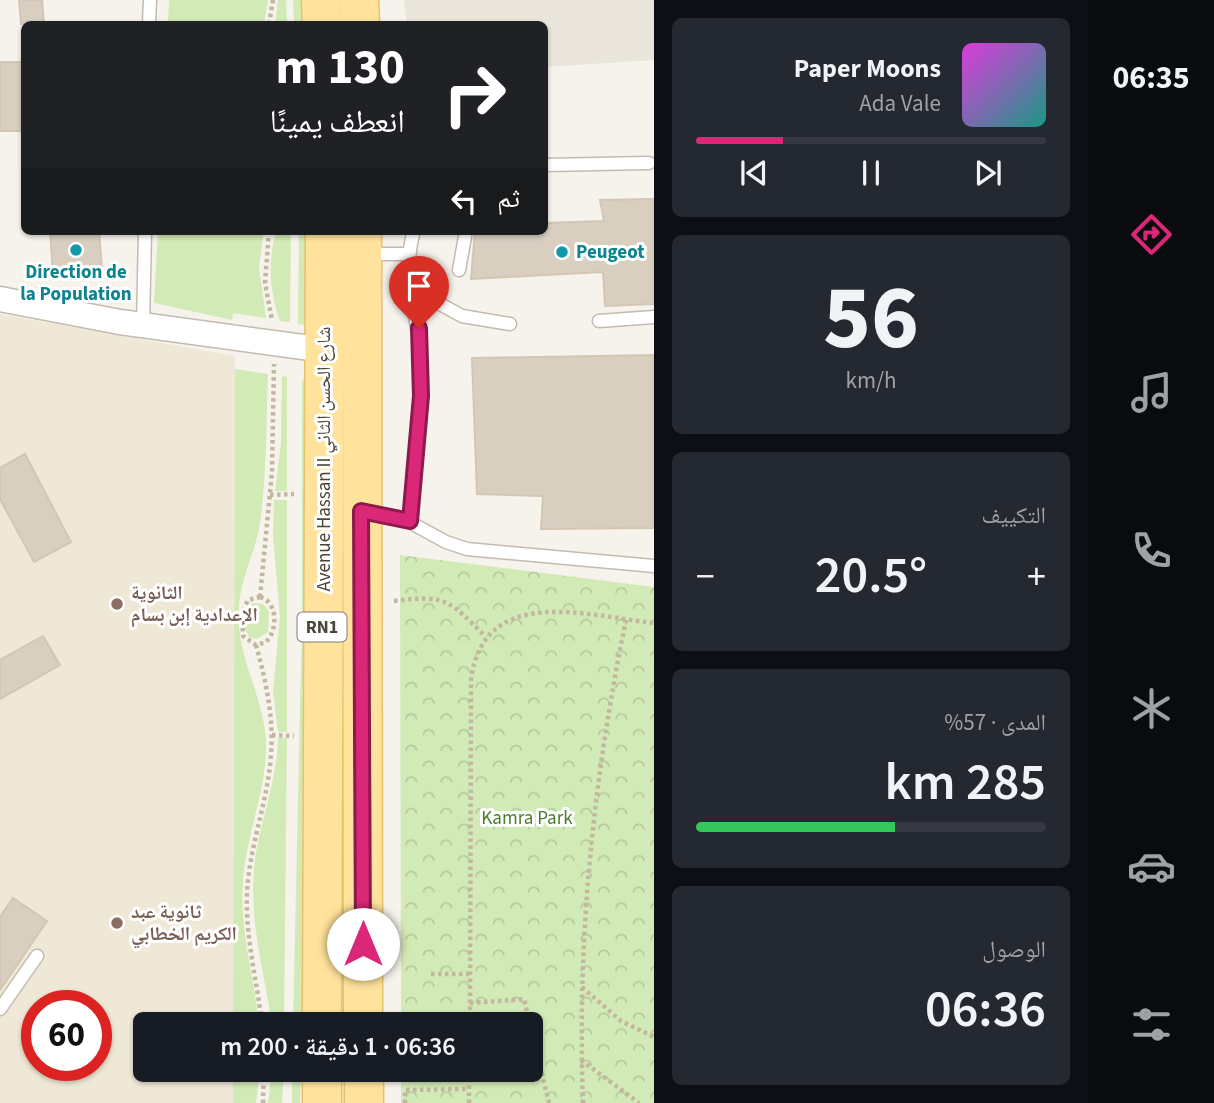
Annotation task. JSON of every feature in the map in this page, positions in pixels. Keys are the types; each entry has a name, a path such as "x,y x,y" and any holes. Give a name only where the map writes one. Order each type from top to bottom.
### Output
{"main road":[{"path":"321,0 322,21"},
{"path":"359,0 360,21"},
{"name":"Avenue Hassan II شارع الحسن الثاني","path":"322,1012 325,235"},
{"name":"Avenue Hassan II شارع الحسن الثاني","path":"363,243 363,1012"},
{"path":"322,1082 322,1103"},
{"path":"364,1082 364,1103"}],"street":[{"path":"0,299 144,326 325,349"}],"lane":[{"path":"149,21 150,0"},
{"path":"548,165 649,163"},
{"path":"144,326 145,235"},
{"path":"410,521 421,396 419,328 408,254 413,235"},
{"path":"459,270 465,235"},
{"path":"363,243 408,254"},
{"path":"412,293 429,298 462,316 510,324"},
{"path":"599,321 654,317"},
{"path":"361,511 410,521 446,542 467,549 654,566"},
{"path":"0,1009 37,956"}],"path":[{"path":"270,21 273,0"},
{"path":"260,597 275,424 274,343 265,283 269,235"},
{"path":"270,495 295,494"},
{"path":"256,645 266,642 273,629 273,608 266,599 260,597 248,600 242,612 243,636 256,645 271,713 272,735 268,779 249,863 247,895 251,959 260,1012"},
{"path":"394,601 425,597 444,600 486,638"},
{"path":"470,1012 471,679 478,650 486,638 509,619 538,611 654,623"},
{"path":"583,1103 581,986 592,826 611,692 626,620"},
{"path":"272,735 294,736"},
{"path":"431,974 469,974"},
{"path":"581,986 621,1021 654,1037"},
{"path":"470,1003 524,999 527,1012"},
{"path":"582,1059 639,1103"},
{"path":"543,1078 549,1103"},
{"path":"263,1103 264,1082"},
{"path":"469,1082 469,1103"},
{"path":"405,1103 405,1090 469,1089"}],"shaded area":[{"path":"404,0 654,0 654,60 548,67 548,21 407,21"},
{"name":"الثانوية الإعدادية إبن بسام","path":"0,314 235,356 233,1012 133,1012 133,1082 233,1082 233,1103 0,1103"}],"green space":[{"path":"169,0 268,0 264,21 168,21"},
{"path":"278,0 286,0 287,21 275,21"},
{"path":"293,0 301,0 302,21 294,21"},
{"path":"158,235 263,235 259,267 266,318 233,313 232,320 154,303"},
{"path":"275,235 291,235 290,322 280,321 272,287"},
{"path":"299,235 307,235 306,325 298,324"},
{"path":"235,369 268,374 262,505 258,533 245,574 239,605 241,640 260,706 266,740 264,775 248,846 242,899 258,1012 233,1012"},
{"path":"282,376 287,377 287,491 275,491 281,443"},
{"path":"310,379 310,611 302,611 302,380"},
{"path":"274,500 287,500 287,732 278,732 273,692 280,617 273,536"},
{"name":"Kamra Park","path":"400,555 654,587 654,1103 401,1103 401,1082 543,1082 543,1012 401,1012"},
{"path":"253,603 263,604 269,611 268,632 257,639 249,637 245,629 246,609"},
{"path":"302,618 310,618 302,1012 293,1012"},
{"path":"278,738 287,738 284,1012 270,1012 253,902 255,859"},
{"path":"233,1082 258,1082 256,1103 233,1103"},
{"path":"270,1082 283,1082 282,1103 268,1103"},
{"path":"292,1082 301,1082 300,1103 292,1103"}],"building":[{"path":"19,0 42,0 44,21 21,21 21,24"},
{"path":"0,62 21,62 21,131 0,131"},
{"name":"Peugeot","path":"654,199 654,304 605,306 603,272 471,279 475,235 548,235 548,223 604,221 600,200"},
{"name":"Direction de la Population","path":"50,235 99,235 102,269 53,273"},
{"path":"654,355 654,528 541,529 543,496 477,494 472,358"},
{"path":"25,454 71,542 34,562 0,499 0,468"},
{"path":"43,636 60,665 0,699 0,660"},
{"path":"13,898 47,921 0,990 0,917"}],"place":[{"name":"Direction de la Population","path":"76,250"},
{"name":"Peugeot","path":"562,252"},
{"name":"الثانوية الإعدادية إبن بسام","path":"117,604"},
{"name":"ثانوية عبد الكريم الخطابي","path":"117,923"}],"route":[{"path":"363,944 361,511 394,515 410,521 421,396 419,328"}]}
